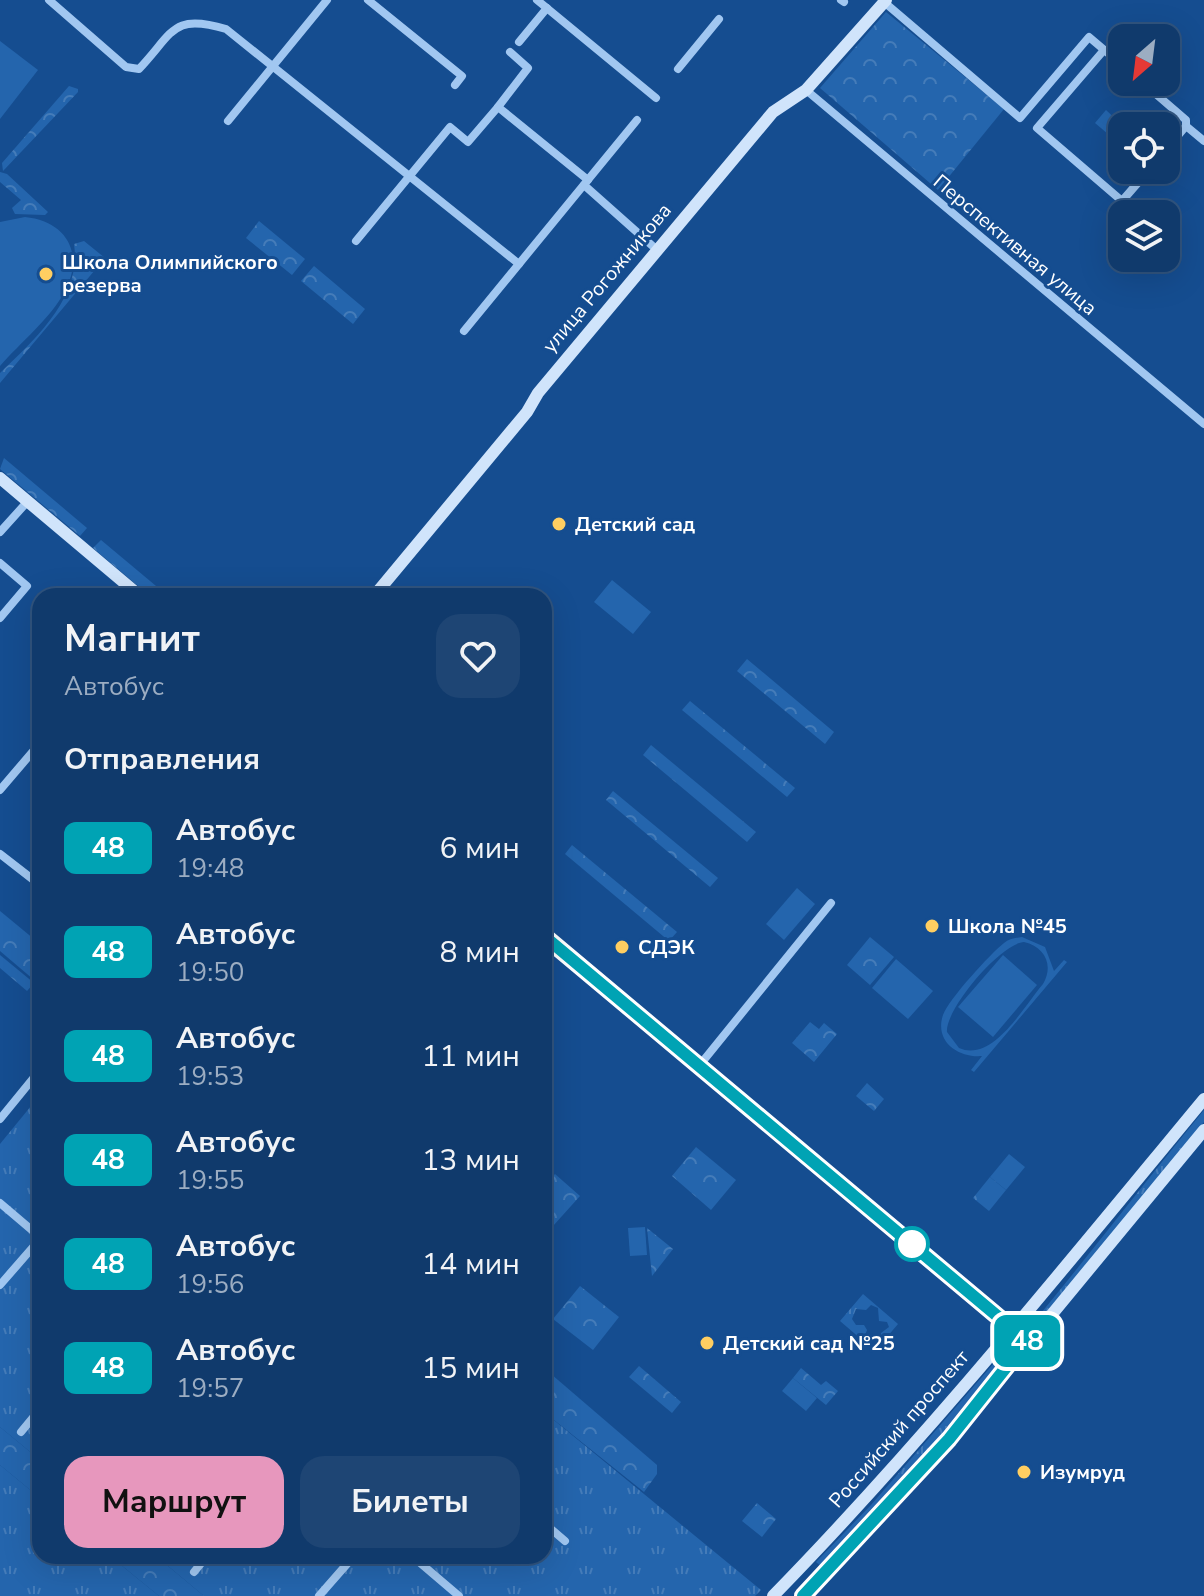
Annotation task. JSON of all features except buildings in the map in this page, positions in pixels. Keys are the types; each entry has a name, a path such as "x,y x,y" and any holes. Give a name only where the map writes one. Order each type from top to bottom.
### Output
{"main road":[{"name":"улица Рогожникова","path":"381,588 527,412 538,393 656,249 773,112 806,90 885,1"},
{"path":"0,478 131,588"},
{"path":"552,944 1027,1341"},
{"name":"Российский проспект","path":"773,1596 898,1464 1077,1256 1204,1099"},
{"name":"Российский проспект","path":"810,1594 949,1439 1204,1130"}],"street":[{"path":"49,0 126,67 139,69 179,26 191,20 226,29 519,264"},
{"path":"228,121 327,0"},
{"path":"368,0 462,76 455,85"},
{"path":"537,0 656,98"},
{"path":"885,1 1020,118 1089,37 1108,53"},
{"path":"519,42 547,8"},
{"path":"678,69 719,19"},
{"path":"1104,50 1037,128 1122,201 1137,184"},
{"path":"356,241 450,127 468,142 498,107 528,68 510,52"},
{"name":"Перспективная улица","path":"806,90 1204,424"},
{"path":"1158,96 1186,120 1186,126 1180,133"},
{"path":"498,107 656,249"},
{"path":"464,331 637,120"},
{"path":"1186,126 1204,141"},
{"path":"0,532 28,501"},
{"path":"0,563 27,586 0,618"},
{"path":"0,790 32,752"},
{"path":"0,854 32,879"},
{"path":"699,1066 831,903"},
{"path":"0,1119 32,1080"},
{"path":"0,1203 32,1231"},
{"path":"0,1285 32,1247"},
{"path":"21,1432 32,1419"},
{"path":"552,1530 565,1541"},
{"path":"194,1572 200,1564"},
{"path":"319,1596 347,1564"},
{"path":"421,1564 459,1596"}],"green space":[{"path":"886,12 1004,109 938,190 820,88"},
{"path":"0,41 38,70 0,119"},
{"path":"69,86 78,89 78,92 3,171 2,163"},
{"path":"1106,110 1108,112 1108,134 1095,123"},
{"path":"0,172 7,174 48,212 45,215 15,214 12,208 21,200 0,182"},
{"path":"25,217 51,225 68,241 73,264 71,277 44,321 0,366 0,222"},
{"path":"259,221 305,259 292,275 246,238"},
{"path":"84,241 105,258 0,383 0,373 41,331 64,299 75,263 74,244"},
{"path":"314,266 365,309 353,324 301,281"},
{"path":"4,458 87,528 80,536 0,469"},
{"path":"101,540 158,588 140,588 93,548"},
{"path":"612,580 651,612 633,634 594,602"},
{"path":"747,659 834,732 825,744 737,671"},
{"path":"690,701 795,788 787,797 682,710"},
{"path":"651,745 756,832 747,842 643,755"},
{"path":"613,791 718,878 710,887 606,800"},
{"path":"572,845 677,932 669,941 565,854"},
{"path":"797,888 815,904 784,940 766,924"},
{"path":"0,911 32,937 32,978 0,951"},
{"path":"870,937 894,957 870,985 847,965"},
{"path":"1022,937 1045,947 1054,971 1064,960 1067,962 974,1072 971,1070 982,1056 965,1054 950,1046 942,1033 943,1015 961,988 989,957 1006,942","holes":["1024,942 1031,944 1046,958 1048,970 1043,984 996,1040 972,1050 959,1048 947,1032 955,1008 964,994 1002,953 1014,945"]},
{"path":"0,955 32,981 32,985 27,991 0,968"},
{"path":"1003,955 1037,985 993,1037 958,1007"},
{"path":"896,959 933,991 908,1019 872,988"},
{"path":"810,1022 819,1029 824,1023 837,1034 814,1062 792,1043"},
{"path":"867,1083 884,1099 874,1111 856,1096"},
{"path":"32,1105 32,1453 0,1427 0,1144"},
{"path":"1204,1110 1204,1122 1040,1320 1037,1318 1162,1162"},
{"path":"696,1147 736,1180 711,1210 672,1176"},
{"path":"1009,1154 1025,1167 1006,1190 990,1177"},
{"path":"555,1174 580,1196 552,1227 552,1177"},
{"path":"990,1177 1006,1190 989,1211 973,1198"},
{"path":"645,1227 647,1255 630,1256 628,1228"},
{"path":"647,1228 673,1249 652,1276"},
{"path":"580,1286 619,1317 593,1350 553,1319"},
{"path":"863,1294 898,1324 875,1351 840,1321","holes":["871,1305 878,1308 879,1321 887,1322 889,1327 881,1333 879,1343 872,1345 864,1338 867,1330 864,1325 856,1325 852,1319 856,1309 866,1310"]},
{"path":"994,1363 996,1366 914,1468 822,1567 816,1562 871,1505"},
{"path":"639,1366 681,1402 672,1413 629,1377"},
{"path":"801,1368 821,1385 826,1381 838,1391 826,1405 793,1378"},
{"path":"552,1375 657,1465 657,1474 644,1492 552,1418"},
{"path":"793,1378 817,1398 806,1411 782,1391"},
{"path":"552,1419 761,1590 755,1596 204,1596 166,1564 552,1564"},
{"path":"0,1427 32,1453 32,1491 0,1465"},
{"path":"0,1465 32,1491 32,1564 120,1564 159,1596 0,1596"},
{"path":"757,1503 776,1519 762,1537 742,1521"},
{"path":"120,1564 166,1564 204,1596 159,1596"}],"bus line":[{"name":"48","path":"552,943 1027,1341 949,1439 803,1596"}],"place":[{"name":"Школа Олимпийского резерва","path":"46,274"},
{"name":"Детский сад","path":"559,524"},
{"name":"Школа №45","path":"932,926"},
{"name":"СДЭК","path":"622,947"},
{"name":"Детский сад №25","path":"707,1343"},
{"name":"Изумруд","path":"1024,1472"}]}
